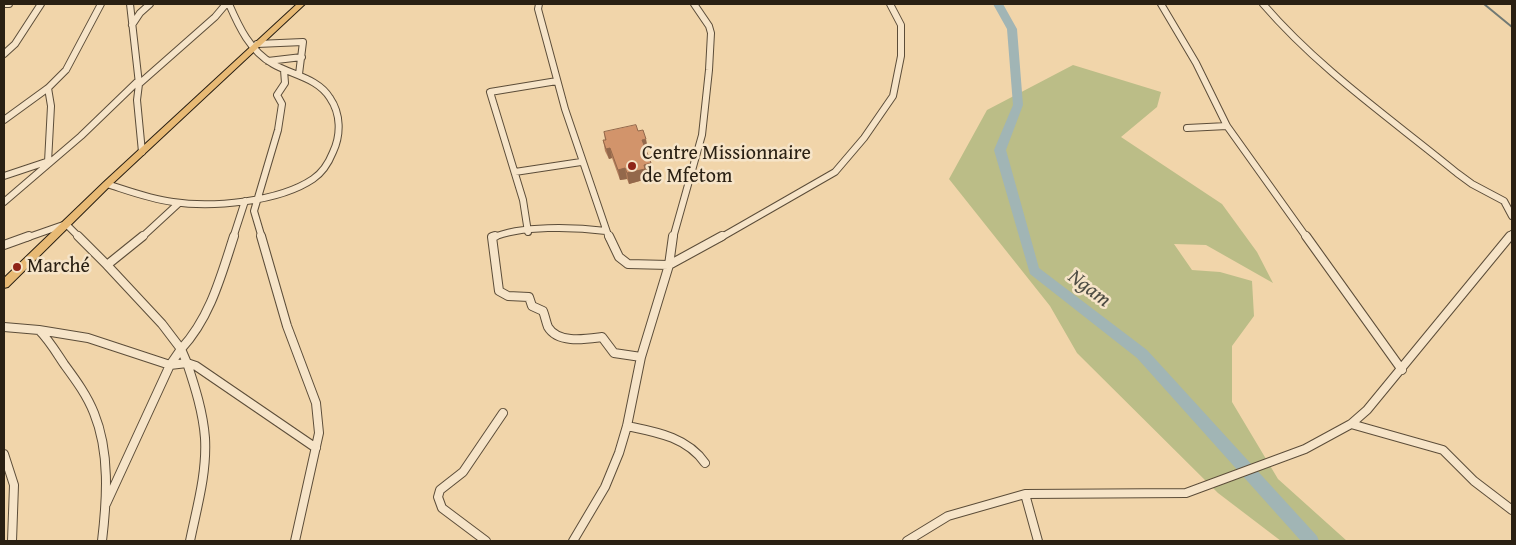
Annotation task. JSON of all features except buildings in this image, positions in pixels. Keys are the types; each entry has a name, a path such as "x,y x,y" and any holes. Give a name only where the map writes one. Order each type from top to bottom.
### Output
{"main road":[{"path":"4,284 106,184 301,4"}],"street":[{"path":"4,4 9,4"},
{"path":"4,54 15,44 41,4"},
{"path":"4,120 48,88 66,70 101,4"},
{"path":"130,4 138,83 137,100 142,152"},
{"path":"132,25 140,13 150,4"},
{"path":"4,202 209,22 227,4 236,22 254,47 268,61 284,74 296,73 308,78 329,95 336,109 340,134 326,165 314,178 290,190 258,199 180,203 106,184"},
{"path":"539,4 538,9 557,81 581,162 606,231 619,257 628,264 669,265 771,210 835,172 864,138 893,96 901,56 901,25 890,4"},
{"path":"572,541 606,487 627,426 641,356 669,265 671,243 702,135 711,33 709,26 694,4"},
{"path":"1161,4 1196,63 1227,126 1402,370"},
{"path":"1263,4 1324,68 1464,178 1504,201 1512,216"},
{"path":"254,47 302,41 302,57 296,73"},
{"path":"268,61 302,57"},
{"path":"284,74 285,83 276,96 282,104 278,130 254,211 287,326 316,403 318,433 316,448 295,541"},
{"path":"528,232 526,215 515,172 490,92 557,81"},
{"path":"48,88 52,114 50,161"},
{"path":"1187,128 1227,126"},
{"path":"4,176 50,161"},
{"path":"515,172 581,162"},
{"path":"33,166 38,173"},
{"path":"106,504 120,479 156,392 170,364 181,349 194,337 212,297 245,200"},
{"path":"107,265 180,203"},
{"path":"4,245 66,224 162,324 181,349 199,402 205,439 201,477 190,541"},
{"path":"606,231 586,228 528,232 492,238 499,291 508,296 529,297 532,306 543,311 548,327 559,335 581,339 602,337 614,353 641,356"},
{"path":"906,541 948,516 1025,494 1186,493 1305,449 1351,424 1366,411 1402,370 1512,234"},
{"path":"4,327 40,330 88,338 170,364 187,363 196,366 224,387 316,448"},
{"path":"40,330 87,398 102,434 106,504 102,541"},
{"path":"486,541 442,508 438,497 440,490 463,472 503,413"},
{"path":"1351,424 1443,450 1474,481 1512,510"},
{"path":"627,426 661,434 690,446 697,451 705,463"},
{"path":"4,454 14,485 12,541"},
{"path":"1025,494 1038,541"}],"green space":[{"path":"1073,65 1161,92 1157,107 1121,137 1222,204 1257,252 1273,283 1206,245 1174,244 1192,270 1220,272 1252,281 1254,316 1232,346 1232,402 1278,479 1347,541 1281,541 1218,493 1077,353 1050,306 949,179 987,110"}],"waterway":[{"name":"Ngam","path":"998,4 1012,29 1018,105 1000,150 1034,271 1142,354 1311,541"},
{"path":"1484,4 1512,27"}],"place":[{"name":"Centre Missionnaire de Mfetom","path":"632,166"},
{"name":"Marché","path":"17,267"}]}
